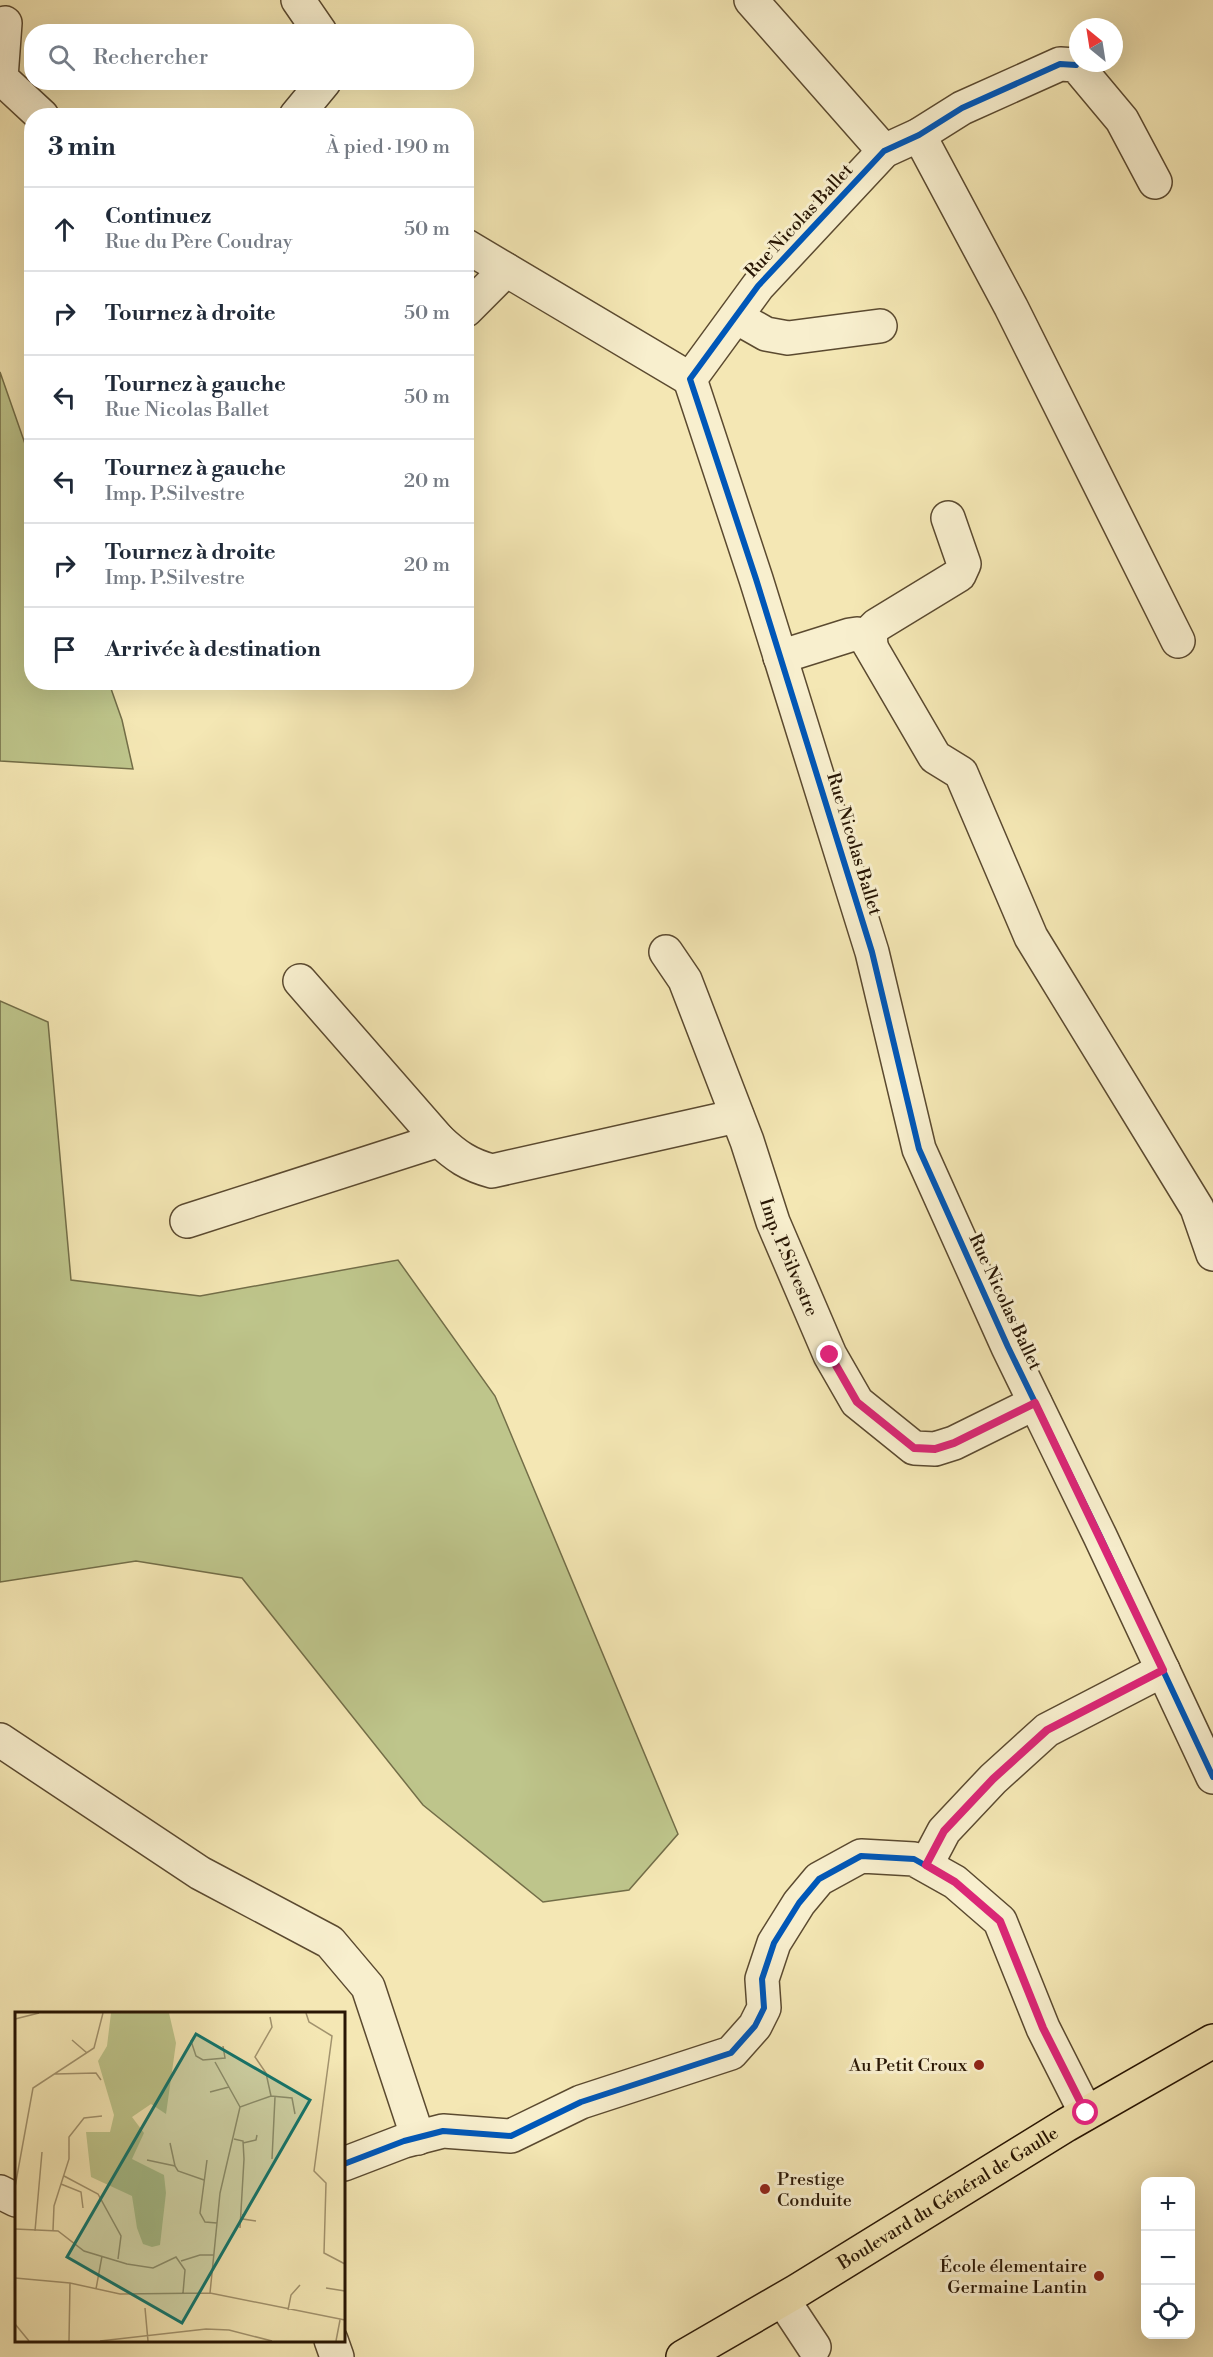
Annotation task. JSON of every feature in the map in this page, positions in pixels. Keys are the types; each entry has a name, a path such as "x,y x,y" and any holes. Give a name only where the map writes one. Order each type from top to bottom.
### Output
{"main road":[{"name":"Boulevard du Général de Gaulle","path":"683,2357 783,2300 1086,2113 1213,2041"}],"street":[{"path":"298,0 314,24"},
{"path":"751,0 884,151"},
{"path":"5,23 1,78 33,108"},
{"name":"Rue Nicolas Ballet","path":"1155,182 1122,120 1076,65 1059,64 962,108 918,135 884,151 758,286 690,379 872,952 919,1149 1035,1403 1213,1777"},
{"path":"303,108 317,90"},
{"path":"918,135 1011,307 1178,641"},
{"path":"474,251 690,379"},
{"path":"474,302 506,270"},
{"path":"736,316 766,334 788,338 880,326"},
{"path":"871,646 870,632 877,625 959,575 963,570 964,564 948,518"},
{"path":"780,657 856,634 865,637 935,757 961,773 1031,937 1205,1219 1213,1254"},
{"name":"Imp. P.Silvestre","path":"666,952 685,980 737,1116 773,1222 830,1355 857,1402 914,1448 935,1449 954,1443 1035,1403"},
{"path":"300,981 439,1140 455,1156 470,1165 492,1171 737,1116"},
{"path":"187,1221 439,1140"},
{"path":"926,1865 944,1831 993,1779 1047,1730 1163,1670"},
{"path":"0,1740 200,1873 330,1942 368,1987 418,2138"},
{"path":"345,2164 443,2131 511,2136 580,2102 731,2053 755,2026 764,2008 762,1979 774,1943 800,1903 819,1879 861,1856 914,1859 955,1882 1000,1921 1043,2028 1086,2113"},
{"path":"0,2192 15,2200"},
{"path":"783,2300 813,2347"},
{"path":"332,2342 337,2357"}],"green space":[{"path":"0,372 24,441 24,690 111,690 122,720 133,769 0,761"},
{"path":"0,1001 48,1022 71,1280 200,1296 398,1260 495,1396 678,1834 629,1890 543,1902 423,1805 242,1578 136,1561 0,1582"}],"cycle path":[{"path":"1069,65 1060,64 962,108 919,135 884,151 758,286 690,379 756,579 872,952 919,1149 1008,1347 1213,1777"},
{"path":"345,2164 404,2141 443,2131 511,2136 581,2102 731,2053 755,2026 764,2008 762,1979 774,1943 799,1903 819,1879 861,1856 914,1859 955,1882 1000,1921 1043,2028 1086,2113"}],"place":[{"name":"Au Petit Croux","path":"979,2065"},
{"name":"Prestige Conduite","path":"765,2189"},
{"name":"École élementaire Germaine Lantin","path":"1099,2276"}],"route":[{"path":"830,1355 857,1402 914,1448 935,1449 954,1443 1035,1403 1163,1670 1047,1730 993,1779 944,1831 926,1865 955,1882 1000,1921 1043,2028 1086,2113"}]}
